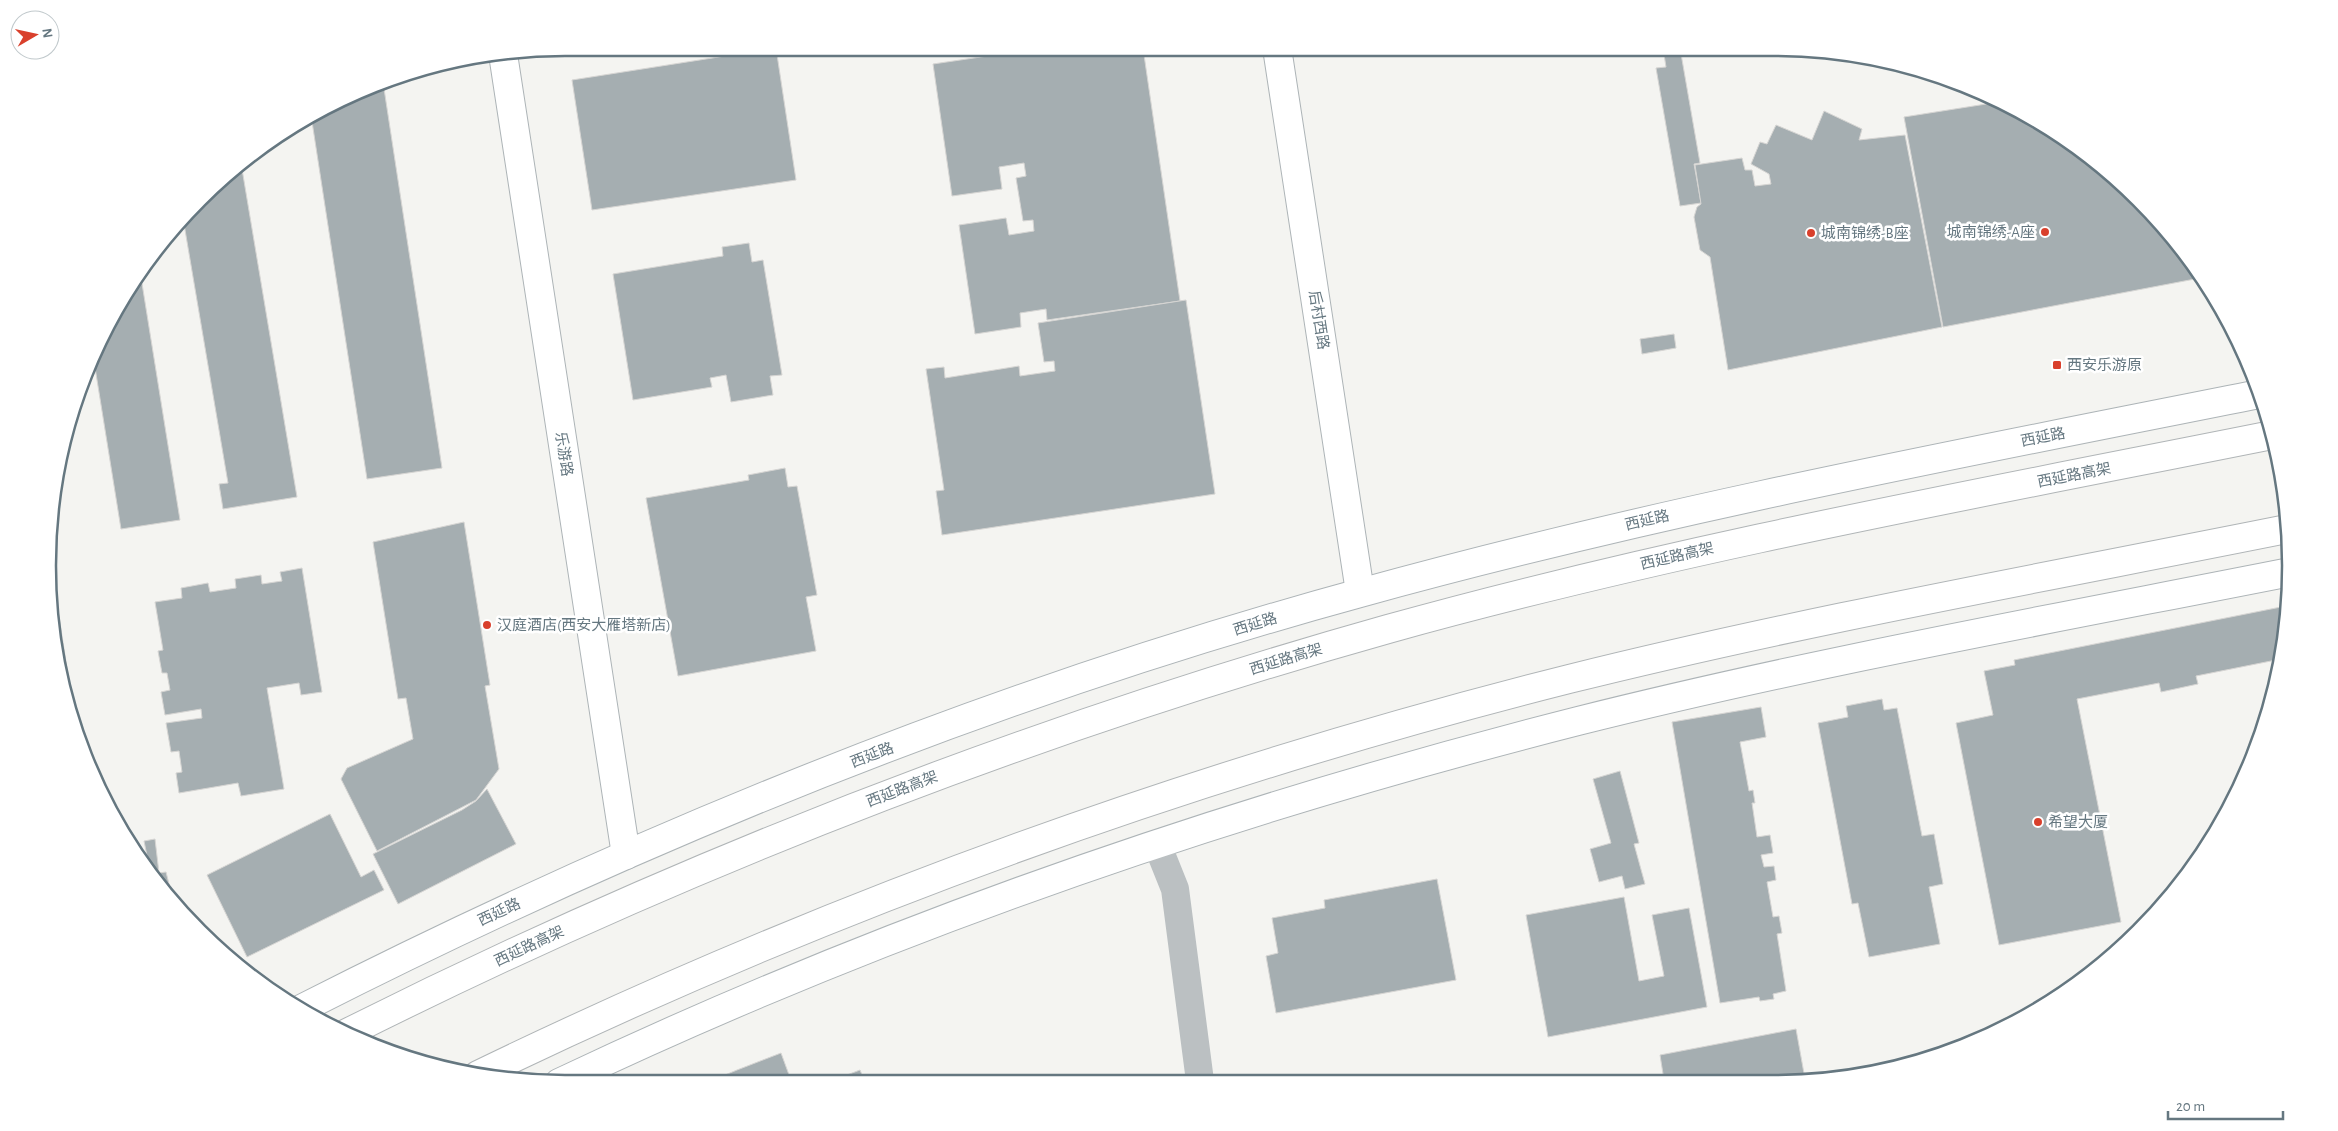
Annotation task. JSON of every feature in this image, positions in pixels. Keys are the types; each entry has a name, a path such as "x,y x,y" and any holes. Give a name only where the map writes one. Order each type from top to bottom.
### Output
{"main road":[{"name":"后村西路","path":"1278,56 1360,592"},
{"name":"乐游路","path":"504,60 626,855"},
{"name":"西延路","path":"308,1005 406,956 626,855 851,763 996,709 1211,637 1360,592 1530,547 1725,502 2252,395"},
{"name":"西延路高架","path":"355,1029 603,912 796,830 1044,737 1246,671 1450,612 1672,557 1794,530 2265,436"},
{"path":"491,1069 713,968 915,886 1161,797 1309,751 1484,702 1712,645 2281,530"},
{"path":"578,1075 700,1019 825,967 1006,897 1157,844 1265,809 1416,764 1631,708 1811,667 2282,574"}],"street":[{"path":"1157,844 1175,889 1199,1075"}],"building":[{"path":"725,56 777,56 796,180 592,210 572,80"},
{"path":"988,56 1144,56 1180,301 1047,320 1046,309 1020,313 1021,327 975,334 959,225 1006,218 1009,235 1034,231 1033,220 1023,221 1016,178 1026,176 1024,163 999,167 1002,189 952,196 933,64"},
{"path":"1664,56 1681,56 1700,163 1694,164 1701,203 1680,206 1656,68 1666,67"},
{"path":"384,90 442,468 367,479 312,123"},
{"name":"城南锦绣-A座","path":"1987,104 2027,124 2083,161 2133,205 2177,255 2193,279 1943,327 1904,117"},
{"name":"城南锦绣-B座","path":"1824,111 1862,129 1859,140 1905,135 1942,327 1728,370 1710,257 1700,250 1694,217 1697,207 1701,204 1695,165 1742,158 1745,170 1752,170 1755,186 1771,184 1769,174 1751,164 1760,142 1767,144 1776,125 1812,140"},
{"path":"243,172 297,497 223,509 219,484 228,483 185,228 205,205"},
{"path":"749,243 752,262 763,260 782,375 770,376 773,395 731,402 726,375 710,378 712,387 633,400 613,274 723,256 722,247"},
{"path":"142,283 180,520 121,529 95,370 124,311"},
{"path":"1186,300 1215,494 942,535 936,491 944,490 926,369 944,367 945,378 1019,366 1020,376 1055,371 1054,361 1044,362 1038,323"},
{"path":"1674,334 1676,348 1642,354 1640,339"},
{"path":"785,468 788,487 797,486 817,595 806,597 816,651 678,676 646,498 749,480 748,475"},
{"path":"464,522 490,685 485,686 499,769 476,800 377,851 341,779 347,768 413,739 406,698 398,699 373,542"},
{"path":"302,568 322,692 301,695 299,683 267,688 284,789 241,796 238,783 179,793 176,773 182,772 179,751 171,752 166,723 202,718 201,709 165,715 161,692 170,690 167,673 162,673 158,651 163,650 155,602 182,598 181,588 208,583 210,592 236,588 235,579 261,575 262,584 282,581 280,572"},
{"name":"希望大厦","path":"2280,607 2273,661 2196,676 2198,684 2161,692 2159,683 2077,699 2121,922 1999,945 1956,723 1993,715 1984,671 2015,665 2014,660"},
{"path":"60,620 67,670 66,665"},
{"path":"1882,699 1884,710 1897,708 1922,836 1934,834 1943,884 1929,887 1940,944 1869,957 1858,903 1852,904 1818,723 1848,717 1846,706"},
{"path":"1761,707 1766,737 1740,742 1749,791 1753,790 1755,803 1752,803 1757,837 1770,835 1773,853 1761,855 1764,867 1774,866 1776,880 1767,882 1773,917 1779,916 1782,933 1777,934 1786,991 1773,994 1774,999 1760,1001 1759,997 1720,1003 1672,722"},
{"path":"1620,771 1639,843 1634,844 1645,884 1625,889 1622,876 1599,882 1590,849 1611,843 1593,779"},
{"path":"487,789 516,844 398,904 373,854 462,810 476,801"},
{"path":"330,814 361,877 374,870 384,890 247,957 207,875"},
{"path":"155,839 159,873 166,872 169,886 161,876 147,855 144,841"},
{"path":"1437,879 1456,980 1276,1013 1266,956 1278,953 1272,918 1325,908 1324,900"},
{"path":"1624,897 1639,981 1664,976 1652,915 1689,908 1707,1007 1548,1037 1526,915"},
{"path":"1796,1029 1804,1074 1663,1075 1660,1055"},
{"path":"781,1053 789,1075 725,1075"},
{"path":"860,1070 862,1075 847,1075"}],"place":[{"name":"城南锦绣-A座","path":"2045,232"},
{"name":"城南锦绣-B座","path":"1811,233"},
{"name":"西安乐游原","path":"2057,365"},
{"name":"汉庭酒店(西安大雁塔新店)","path":"487,625"},
{"name":"希望大厦","path":"2038,822"}]}
